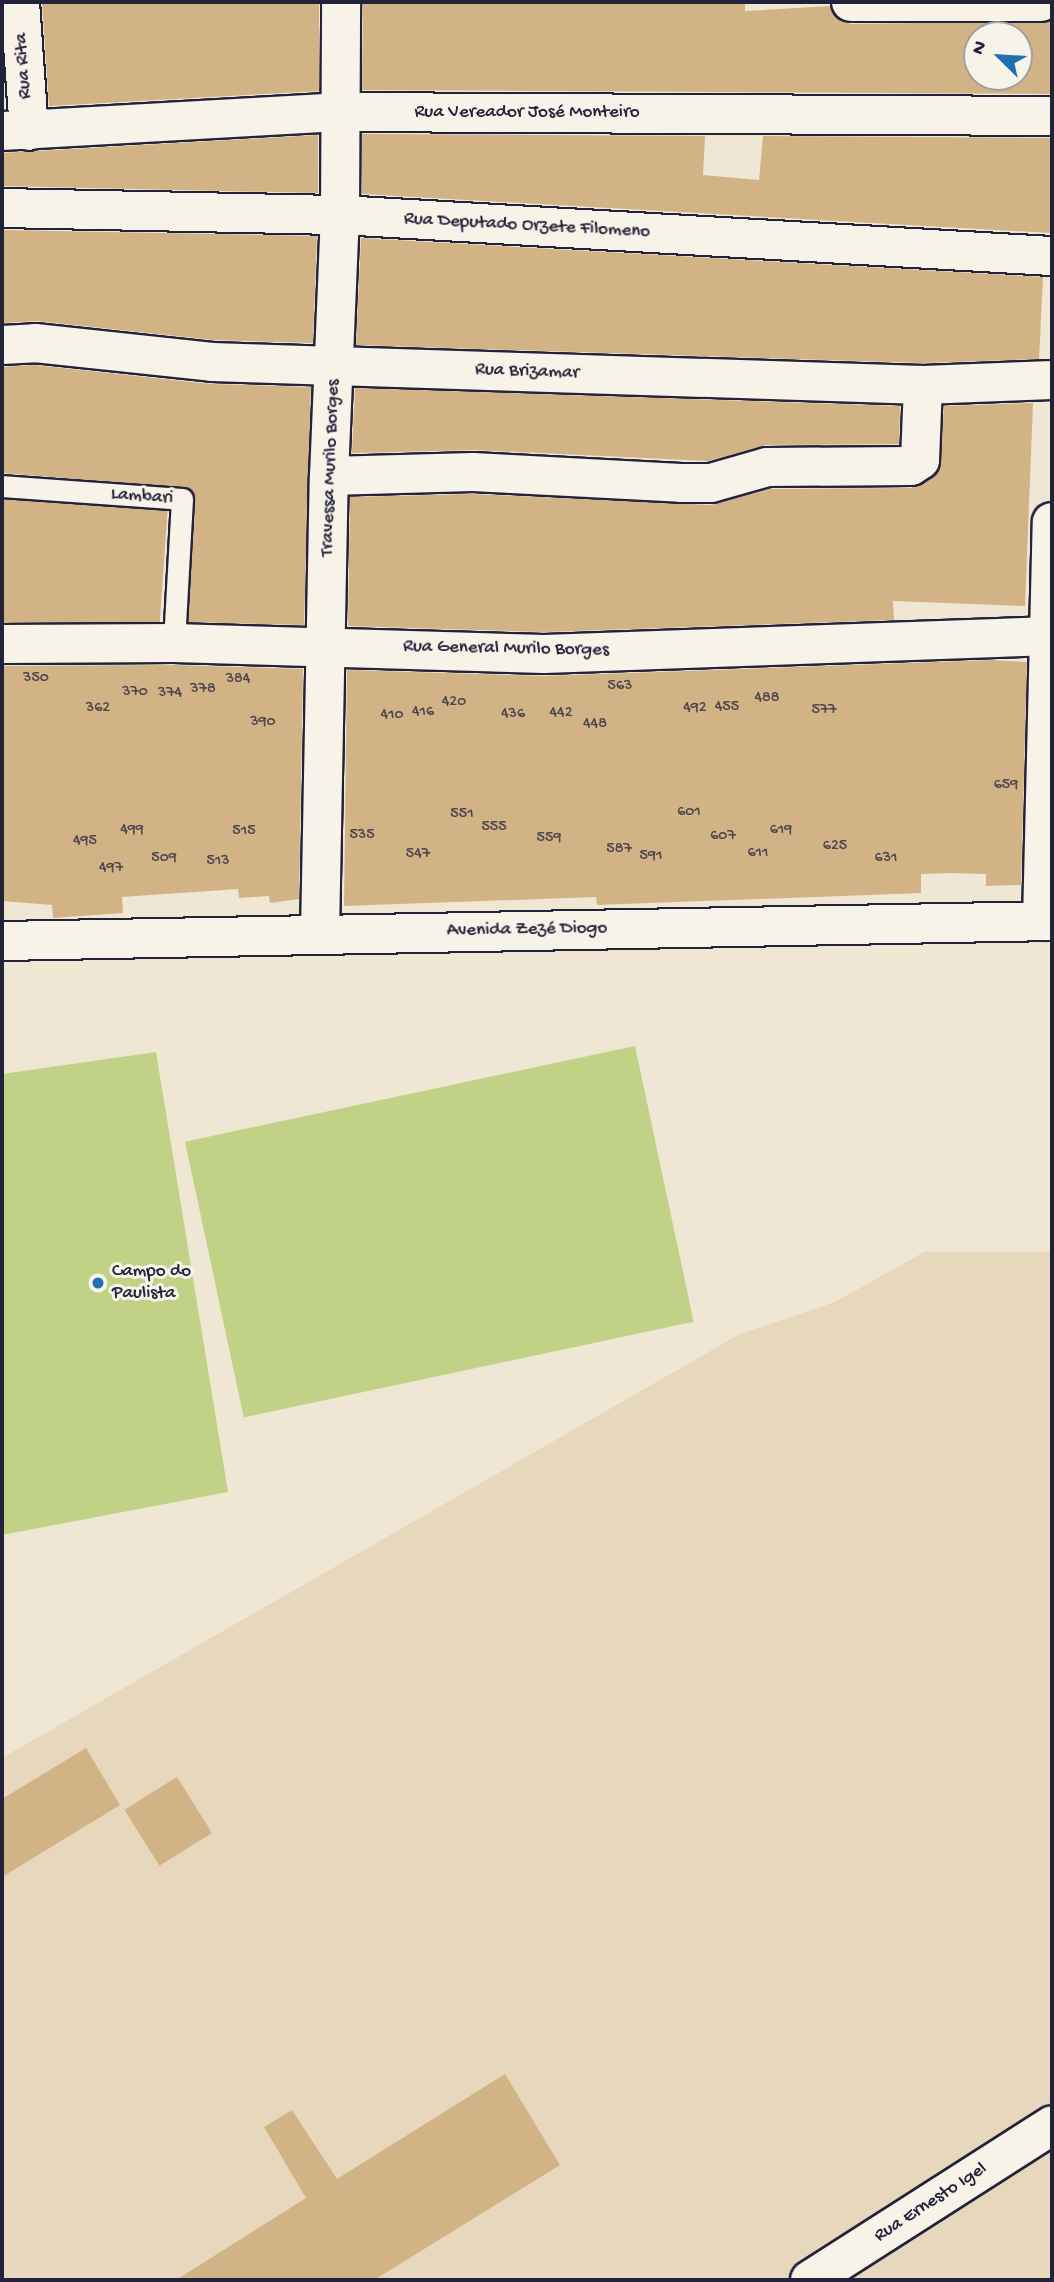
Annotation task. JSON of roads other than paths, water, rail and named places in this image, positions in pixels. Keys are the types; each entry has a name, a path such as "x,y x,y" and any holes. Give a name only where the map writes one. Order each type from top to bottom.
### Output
{"street":[{"name":"Rua Rita","path":"15,131 20,2"},
{"name":"Travessa Murilo Borges","path":"320,934 325,646 340,215 341,2"},
{"path":"851,2 1041,2"},
{"name":"Rua Vereador José Monteiro","path":"15,131 342,113 1052,116"},
{"name":"Rua Deputado Orzete Filomeno","path":"2,208 340,215 1052,256"},
{"name":"Rua Brizamar","path":"2,345 34,344 212,362 923,385 1052,380"},
{"path":"330,476 473,472 712,483 767,467 911,466 920,460 923,385"},
{"path":"1047,921 1052,522"},
{"name":"Rua General Murilo Borges","path":"2,644 174,643 544,654 1051,636"},
{"name":"Avenida Zezé Diogo","path":"2,941 1047,921"},
{"name":"Rua Ernesto Igel","path":"810,2280 1052,2125"}],"lane":[{"name":"Lambari","path":"2,486 182,499 174,643"}],"place":[{"name":"Campo do Paulista","path":"98,1283"}]}
